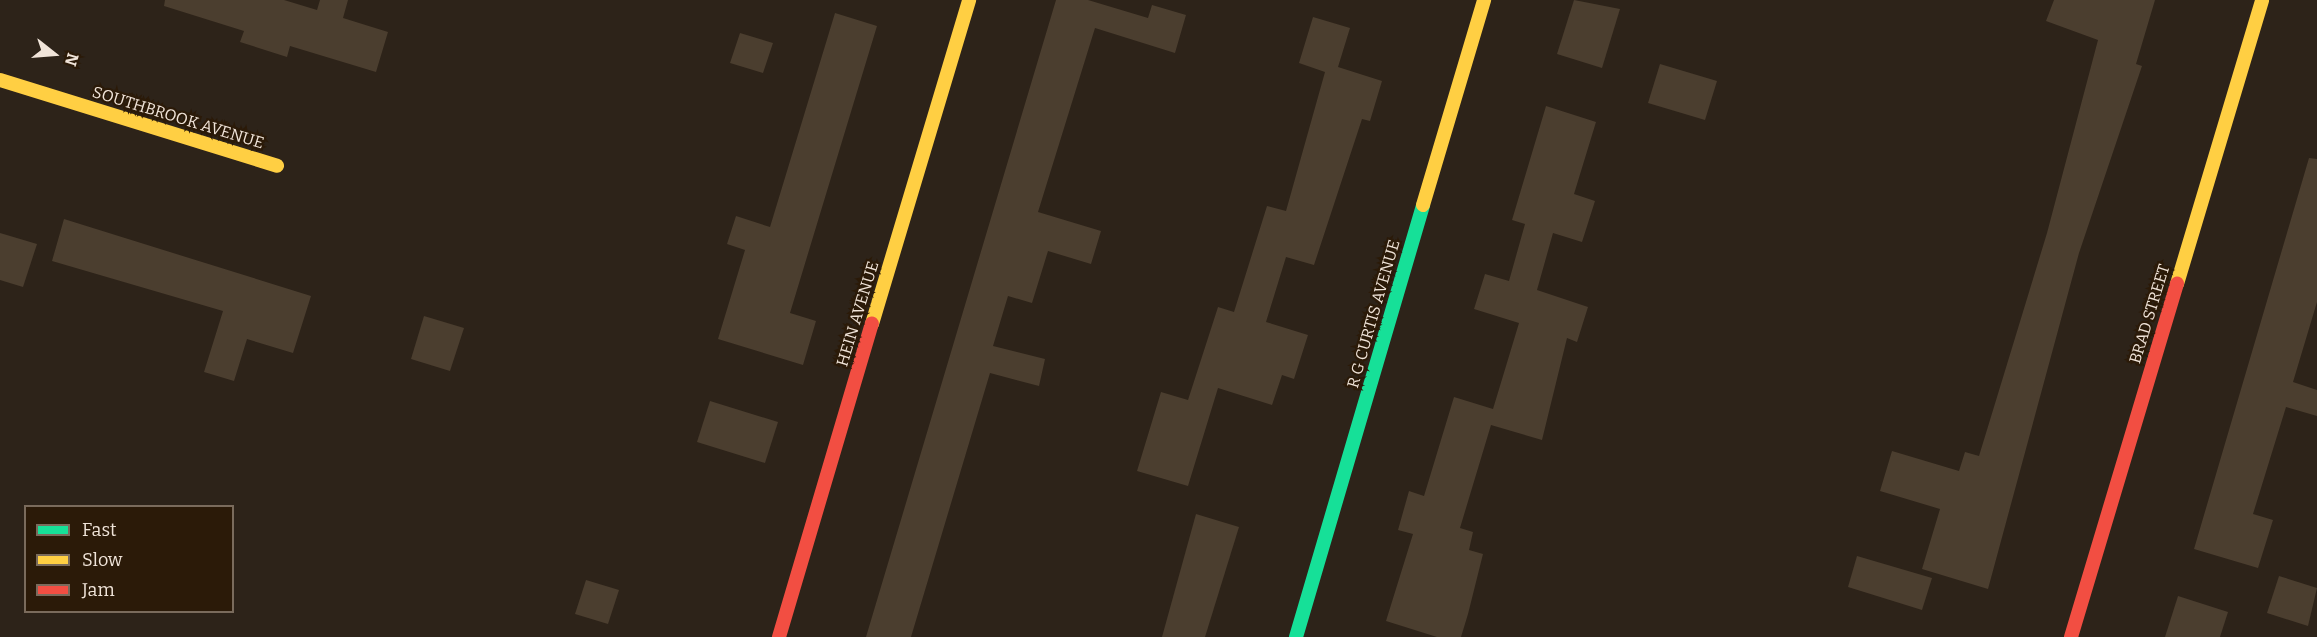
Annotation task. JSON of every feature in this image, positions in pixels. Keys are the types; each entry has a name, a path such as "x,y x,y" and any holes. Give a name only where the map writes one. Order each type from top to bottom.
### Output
{"street":[{"name":"HEIN AVENUE","path":"779,637 969,0"},
{"name":"R G CURTIS AVENUE","path":"1296,637 1484,0"},
{"name":"BRAD STREET","path":"2071,637 2262,0"},
{"name":"SOUTHBROOK AVENUE","path":"0,80 277,166"}],"building":[{"path":"165,0 284,0 317,10 320,0 348,0 343,18 388,32 376,72 290,46 287,57 240,42 244,31 164,6"},
{"path":"1056,0 1088,0 1148,18 1152,5 1186,15 1175,53 1095,28 1038,212 1101,231 1091,264 1048,251 1032,303 1008,296 993,346 1045,359 1039,386 990,373 911,637 866,637"},
{"path":"1574,0 1620,9 1602,68 1557,54"},
{"path":"2054,0 2155,0 2136,64 2142,66 2079,253 1988,589 1922,569 1940,509 1880,491 1892,451 1959,471 1965,452 1979,456 2047,233 2098,40 2046,21"},
{"path":"835,13 877,26 790,313 816,321 803,365 718,339 745,250 727,244 736,216 770,227"},
{"path":"1313,17 1350,28 1338,67 1382,81 1370,121 1362,119 1314,265 1286,257 1266,322 1308,335 1294,379 1282,375 1272,405 1218,388 1188,486 1137,471 1161,392 1188,400 1218,307 1234,312 1267,206 1286,211 1325,72 1299,63"},
{"path":"740,33 773,43 763,73 730,63"},
{"path":"1660,64 1717,81 1705,120 1648,103"},
{"path":"1546,106 1596,122 1574,194 1595,201 1582,242 1553,233 1537,290 1588,307 1577,342 1567,338 1542,440 1491,425 1460,528 1473,532 1469,550 1483,554 1468,614 1461,637 1437,637 1386,621 1413,534 1398,530 1409,491 1424,496 1454,397 1493,409 1519,323 1474,309 1485,274 1509,281 1525,224 1512,220"},
{"path":"2309,158 2317,159 2317,302 2293,382 2317,390 2317,416 2286,407 2253,514 2273,520 2258,568 2194,549"},
{"path":"64,219 311,296 293,353 247,339 234,381 204,372 223,311 52,261"},
{"path":"0,233 37,244 23,287 0,280"},
{"path":"424,316 464,328 450,371 411,359"},
{"path":"710,401 778,422 765,463 697,442"},
{"path":"1196,514 1239,527 1205,637 1162,637"},
{"path":"1857,556 1932,578 1922,610 1848,587"},
{"path":"2279,576 2317,588 2308,626 2267,613"},
{"path":"586,580 619,590 608,624 575,614"},
{"path":"2178,596 2228,612 2220,637 2165,637"}],"traffic: fast":[{"path":"1296,637 1423,205"}],"traffic: slow":[{"path":"872,324 969,0"},
{"path":"1423,205 1484,0"},
{"path":"2177,284 2262,0"},
{"path":"0,80 277,166"}],"traffic: jam":[{"path":"2071,637 2177,284"},
{"path":"779,637 872,324"}]}
